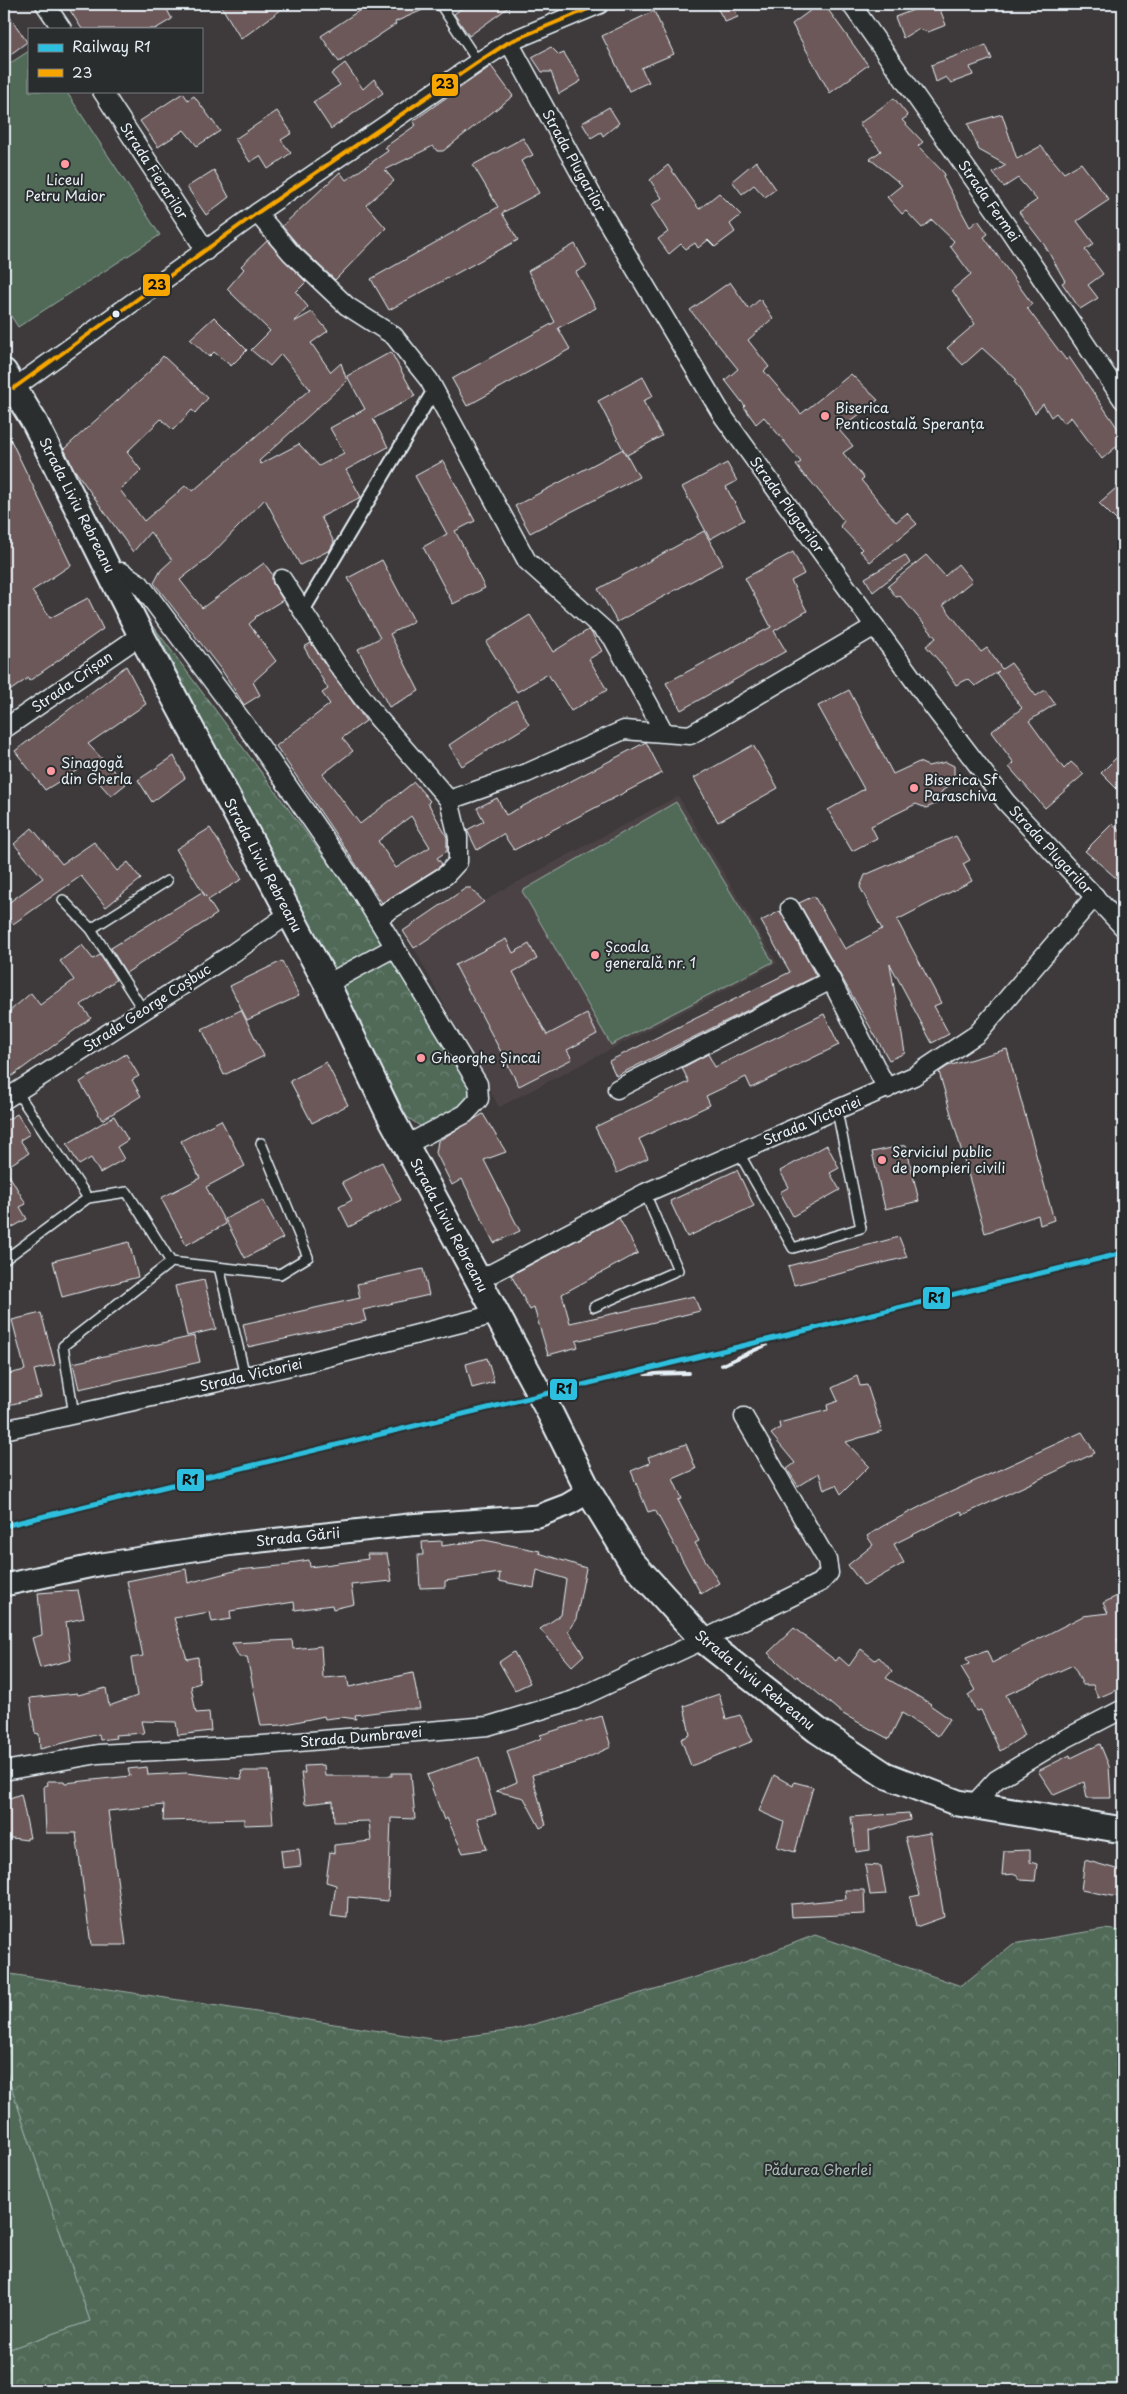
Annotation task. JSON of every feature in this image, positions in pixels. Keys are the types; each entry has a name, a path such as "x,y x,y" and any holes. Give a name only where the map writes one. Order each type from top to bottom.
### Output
{"main road":[{"name":"Strada Liviu Rebreanu","path":"9,380 35,423 141,635 327,984 406,1145 551,1415 589,1492 631,1561 703,1640 817,1730 885,1775 949,1801 1013,1814 1123,1830"}],"street":[{"path":"45,4 61,28"},
{"path":"9,380 206,251 509,42 600,4"},
{"name":"Strada Fermei","path":"851,4 1010,231 1123,400"},
{"name":"Strada Plugarilor","path":"509,42 596,203 723,416 875,626 1006,802 1123,927"},
{"name":"Strada Fierarilor","path":"103,92 206,251"},
{"path":"258,214 291,253 347,306 394,336 434,390 527,561 612,637 664,732"},
{"path":"303,611 434,390"},
{"path":"113,576 122,572 140,584 255,738 360,890 478,1084 479,1099 466,1114 406,1145"},
{"path":"282,579 337,664 377,717 449,800 458,838 458,862 446,876 377,918"},
{"path":"449,800 527,773 624,730 664,732 684,737 690,736 875,626"},
{"name":"Strada Crișan","path":"4,729 141,635"},
{"name":"Strada Victoriei","path":"479,1280 645,1193 914,1076 977,1034 1095,896"},
{"path":"790,908 831,980 887,1088"},
{"name":"Strada George Coșbuc","path":"10,1096 233,953 289,914"},
{"path":"327,984 395,947"},
{"path":"617,1089 831,980"},
{"name":"Strada Victoriei","path":"4,1430 245,1376 496,1314"},
{"name":"Strada Dumbravei","path":"4,1771 98,1754 251,1746 488,1726 574,1700 703,1640 821,1582 829,1573 827,1560 744,1418"},
{"name":"Strada Gării","path":"4,1585 102,1564 233,1544 409,1525 538,1516 568,1505 589,1492"},
{"path":"973,1805 996,1780 1059,1742 1123,1709"}],"lane":[{"path":"440,4 478,62"},
{"path":"91,929 166,881"},
{"path":"63,900 91,929 143,1010"},
{"path":"10,1096 88,1198"},
{"path":"739,1152 793,1248 861,1228 837,1111"},
{"path":"74,1414 63,1346 171,1262 280,1274 308,1257 261,1143"},
{"path":"4,1260 88,1198 127,1192 171,1262"},
{"path":"594,1307 678,1270 645,1193"},
{"path":"219,1267 245,1376"}],"shaded area":[{"name":"Școala generală nr. 1","path":"678,796 777,963 499,1107 414,948 499,892"}],"green space":[{"name":"Liceul Petru Maior","path":"28,52 28,92 67,92 160,235 18,327 4,305 4,67"},
{"path":"154,627 349,891 470,1087 467,1102 448,1119 427,1126 420,1126 407,1117"},
{"path":"676,802 773,962 611,1045 522,891"},
{"name":"Pădurea Gherlei","path":"1104,1929 1123,1931 1123,2390 4,2390 4,2351 90,2321 4,2065 4,1973 438,2040 514,2030 737,1965 815,1935 961,1986 1013,1944"},
{"path":"4,2065 90,2321 4,2351"}],"building":[{"path":"66,4 164,4 172,19 157,28 81,28"},
{"path":"220,4 289,4 241,39"},
{"path":"369,4 434,5 395,22 396,24 339,62 321,36"},
{"path":"468,4 513,4 469,36 454,14"},
{"path":"715,4 732,4 738,17 725,22"},
{"path":"819,4 824,4 868,65 830,93 792,24"},
{"path":"929,4 938,4 946,25 928,32 918,29 903,38 895,17"},
{"path":"4,8 27,42 4,59"},
{"path":"654,11 674,54 641,68 649,82 629,91 602,36"},
{"path":"986,45 992,59 970,67 973,75 951,83 946,77 936,82 931,65"},
{"path":"551,47 559,55 564,53 581,81 559,94 551,72 542,72 532,57"},
{"path":"345,63 363,89 374,79 383,93 331,129 313,102 340,85 331,74"},
{"path":"491,66 513,96 443,151 437,151 433,146 385,170 394,181 366,205 386,228 335,280 299,246 282,226 340,172 346,180 388,151 385,147 416,125 413,121"},
{"path":"183,93 188,100 194,96 220,131 197,146 184,130 158,147 140,121"},
{"path":"894,98 908,116 902,120 923,142 918,146 945,174 943,177 970,227 978,220 988,234 984,237 1032,304 1027,308 1066,360 1069,357 1123,436 1123,441 1102,459 1071,417 1064,423 1056,413 1051,417 1043,404 1035,413 1014,381 1016,379 982,348 963,365 947,348 975,324 952,290 971,274 950,246 954,241 932,220 922,228 906,211 902,214 887,197 902,185 870,159 881,151 859,124"},
{"path":"609,107 619,123 603,136 601,132 591,138 582,123"},
{"path":"277,111 292,133 281,140 291,153 268,169 260,156 250,162 235,139"},
{"path":"1002,114 1017,159 1041,146 1064,173 1081,163 1109,200 1077,221 1094,244 1085,250 1103,274 1088,285 1098,298 1080,309 1062,283 1065,281 1045,246 1019,212 1037,200 1018,178 1004,187 993,173 1006,165 979,150 968,124"},
{"path":"523,138 533,155 521,161 539,193 502,213 518,240 389,310 371,279 498,207 473,165"},
{"path":"756,161 776,189 765,197 754,185 742,194 732,181"},
{"path":"668,165 699,209 719,193 741,215 730,224 735,232 715,247 708,240 698,248 695,243 686,249 681,244 669,254 658,239 668,232 651,205 662,198 650,180"},
{"path":"214,170 229,197 206,215 187,187"},
{"path":"267,241 306,282 296,292 308,307 294,322 312,312 328,331 311,343 331,372 341,363 347,381 259,461 261,464 299,444 319,466 344,453 330,428 365,409 347,376 391,352 415,396 373,419 388,447 346,470 361,497 321,517 334,542 330,550 300,565 265,499 210,556 180,580 202,608 264,563 272,574 273,584 283,600 255,617 249,624 276,661 253,682 260,695 244,705 223,672 154,583 161,570 172,560 150,532 133,552 74,469 64,449 150,371 163,356 208,398 195,413 192,410 173,430 161,419 127,452 141,470 120,490 144,521 185,486 193,491 310,389 281,354 270,366 251,350 270,331 227,289 244,269 241,266"},
{"path":"575,244 587,266 576,272 596,308 558,328 570,349 467,406 452,379 555,322 528,271"},
{"path":"730,282 749,309 760,299 773,318 748,340 769,367 764,371 801,414 851,374 878,400 839,430 853,446 843,453 864,478 861,480 896,522 907,513 917,524 870,562 860,551 862,549 840,526 844,521 796,465 801,462 764,417 756,424 725,380 738,369 690,310"},
{"path":"214,317 247,350 231,366 214,352 209,357 190,339"},
{"path":"643,377 653,396 643,401 662,436 627,455 639,477 530,533 515,506 623,449 598,401"},
{"path":"4,426 71,565 32,591 50,618 88,598 103,629 29,681 28,678 4,695"},
{"path":"443,461 475,521 455,531 485,588 453,604 423,547 447,534 415,476"},
{"path":"727,463 737,481 726,487 744,520 710,539 682,487"},
{"path":"1123,482 1123,527 1099,503"},
{"path":"704,531 723,564 617,622 598,589"},
{"path":"793,552 804,574 791,581 807,611 774,631 786,651 681,710 666,683 771,627 745,578"},
{"path":"905,555 910,563 873,592 865,578"},
{"path":"926,555 945,576 958,564 972,581 943,605 981,652 987,648 1002,669 1011,663 1036,696 1045,690 1055,704 1029,721 1064,769 1071,762 1084,774 1045,808 1009,767 1014,763 991,732 1022,708 996,673 999,671 975,686 968,679 956,685 945,668 926,646 936,638 900,596 896,597 888,586"},
{"path":"382,560 414,621 390,634 419,691 389,707 358,649 380,638 348,578"},
{"path":"530,615 553,652 588,630 591,632 602,651 589,659 607,690 571,711 548,674 517,692 486,642"},
{"path":"311,643 366,721 342,738 353,751 323,774 360,824 414,782 430,801 428,803 447,837 447,851 437,858 442,864 382,903 276,746 330,704 322,693 328,689 304,647","holes":["411,816 430,847 396,868 378,841"]},
{"path":"126,666 146,704 88,744 126,784 111,796 93,776 96,774 89,763 45,790 15,751"},
{"path":"849,690 893,774 919,762 928,766 946,762 954,766 954,777 950,785 942,791 938,803 926,808 916,804 871,826 877,838 852,851 828,810 864,789 818,706"},
{"path":"516,700 529,725 462,766 449,745"},
{"path":"646,742 662,773 514,850 503,834 477,850 467,830 484,821 477,808 497,798 506,815"},
{"path":"753,745 778,788 718,822 694,778"},
{"path":"1123,751 1123,795 1101,773"},
{"path":"174,756 185,778 152,802 138,780"},
{"path":"1112,824 1123,834 1123,884 1085,851"},
{"path":"32,828 62,864 94,842 117,871 128,862 141,879 106,907 81,876 13,924 4,912 4,906 43,878 14,844"},
{"path":"210,828 242,879 208,900 217,914 126,973 111,948 202,892 206,897 176,849"},
{"path":"956,836 970,860 963,864 972,881 897,920 941,1003 934,1006 949,1034 932,1043 890,964 905,1053 889,1060 799,903 814,896 845,949 882,929 860,887 865,875"},
{"path":"466,888 471,888 484,902 414,948 403,931"},
{"path":"780,911 816,976 616,1076 609,1061 790,972 761,921"},
{"path":"506,939 513,953 529,944 537,959 513,972 547,1035 587,1014 597,1034 567,1050 572,1059 519,1086 455,965"},
{"path":"82,945 93,959 100,955 116,980 81,1005 91,1018 4,1082 4,1016 31,993 40,1005 74,980 60,961"},
{"path":"282,961 299,996 247,1020 230,986"},
{"path":"241,1010 264,1056 224,1075 202,1029"},
{"path":"824,1014 839,1045 751,1088 746,1077 706,1096 710,1105 639,1139 648,1158 617,1173 595,1127 689,1082 682,1068 708,1054 715,1067"},
{"path":"1007,1049 1054,1220 1040,1225 1038,1215 985,1233 939,1072 948,1066"},
{"path":"126,1054 139,1076 132,1080 141,1096 102,1120 80,1082"},
{"path":"326,1062 348,1105 312,1123 290,1081"},
{"path":"17,1114 30,1134 20,1140 29,1153 5,1168 26,1204 20,1207 27,1219 4,1232 4,1115 7,1120"},
{"path":"483,1114 506,1152 484,1160 520,1231 494,1243 462,1179 452,1185 436,1153 438,1141"},
{"path":"114,1116 128,1140 117,1147 124,1159 100,1173 91,1158 79,1165 67,1144"},
{"path":"221,1120 245,1166 206,1187 226,1224 186,1245 161,1198 200,1178 181,1141"},
{"path":"827,1145 839,1168 830,1173 840,1190 793,1216 780,1192 789,1187 780,1171"},
{"path":"906,1145 919,1201 885,1209 872,1152"},
{"path":"382,1162 401,1200 349,1227 339,1207 352,1200 342,1182"},
{"path":"737,1170 754,1206 687,1237 670,1201"},
{"path":"263,1200 283,1238 245,1258 225,1219"},
{"path":"619,1218 638,1253 562,1294 570,1323 694,1296 700,1311 576,1341 578,1347 548,1355 534,1308 530,1310 511,1275"},
{"path":"899,1237 907,1257 794,1285 788,1266"},
{"path":"129,1242 138,1277 62,1297 53,1261"},
{"path":"423,1269 429,1295 363,1310 366,1321 248,1347 243,1324 360,1298 357,1284"},
{"path":"204,1280 216,1329 187,1336 175,1286"},
{"path":"41,1313 55,1365 34,1370 41,1397 4,1406 4,1375 25,1370 12,1320"},
{"path":"194,1336 200,1362 79,1389 73,1363"},
{"path":"487,1358 494,1382 472,1388 466,1364"},
{"path":"857,1376 860,1386 867,1385 882,1431 846,1442 869,1466 841,1494 836,1485 824,1490 819,1473 798,1486 787,1469 795,1463 771,1434 780,1428 779,1423 828,1410 827,1405 838,1401 832,1388"},
{"path":"1082,1432 1095,1453 963,1515 961,1511 894,1544 904,1563 864,1586 848,1565 873,1545 867,1536 883,1526 929,1502"},
{"path":"686,1444 696,1469 673,1479 682,1499 678,1500 699,1541 695,1543 719,1583 701,1594 655,1510 648,1512 631,1471 650,1463 648,1457"},
{"path":"484,1540 540,1551 539,1553 586,1568 576,1619 568,1631 584,1655 572,1666 540,1629 561,1615 566,1579 537,1570 534,1588 499,1581 500,1573 445,1581 445,1587 420,1588 418,1555 423,1555 422,1542 442,1541 442,1546"},
{"path":"367,1554 387,1554 392,1581 351,1585 354,1604 333,1609 332,1605 295,1610 294,1602 269,1605 230,1611 231,1619 212,1622 210,1612 174,1618 187,1659 198,1657 200,1683 191,1686 196,1713 209,1712 211,1731 178,1735 176,1722 141,1721 144,1733 115,1735 116,1738 100,1740 99,1734 40,1749 39,1734 35,1733 30,1698 77,1693 78,1695 106,1688 109,1706 137,1696 131,1658 143,1656 127,1581 186,1569 188,1583 238,1570 290,1565 290,1563 309,1560 310,1567 368,1559"},
{"path":"78,1590 84,1618 66,1622 71,1660 40,1668 32,1638 42,1635 38,1593"},
{"path":"1117,1596 1123,1611 1123,1645 1120,1638 1117,1639 1123,1654 1123,1687 1098,1698 1093,1685 1083,1685 1073,1665 1006,1695 1025,1735 1000,1751 981,1710 976,1711 968,1695 975,1690 961,1667 969,1664 966,1658 987,1651 992,1663 1083,1616 1108,1613 1103,1603"},
{"path":"794,1628 836,1661 839,1657 849,1666 861,1649 875,1660 879,1657 892,1671 886,1678 931,1704 950,1719 938,1736 902,1713 889,1739 843,1714 797,1676 796,1678 768,1653"},
{"path":"292,1640 293,1649 321,1646 323,1678 347,1676 349,1687 413,1673 420,1709 401,1709 355,1715 356,1719 341,1717 325,1719 324,1716 282,1725 261,1726 247,1657 239,1657 232,1643"},
{"path":"514,1652 530,1683 515,1690 499,1662"},
{"path":"719,1694 726,1719 740,1715 753,1741 691,1766 681,1739 690,1735 684,1706"},
{"path":"602,1716 611,1747 576,1763 532,1775 546,1825 540,1828 524,1798 496,1791 517,1782 507,1751 542,1738 540,1735"},
{"path":"1100,1744 1109,1766 1111,1798 1087,1798 1084,1782 1054,1795 1038,1771 1070,1755 1071,1758"},
{"path":"479,1757 496,1814 477,1818 487,1849 463,1853 447,1818 444,1820 427,1775"},
{"path":"324,1765 325,1776 392,1776 392,1773 411,1773 415,1819 391,1818 388,1901 348,1897 347,1918 331,1916 336,1885 326,1882 330,1852 334,1853 334,1845 371,1841 369,1821 334,1822 333,1801 305,1804 301,1773 305,1773 304,1766"},
{"path":"147,1767 148,1775 186,1773 242,1779 241,1771 269,1771 273,1824 244,1825 244,1819 163,1821 164,1805 108,1811 126,1945 91,1945 76,1833 46,1833 44,1786 48,1785 47,1781 64,1781 65,1783 130,1776 128,1769"},
{"path":"774,1775 793,1786 794,1782 813,1787 795,1852 777,1847 784,1822 759,1811"},
{"path":"21,1794 30,1838 27,1838 27,1840 4,1837 4,1800"},
{"path":"909,1813 910,1820 869,1831 870,1850 856,1852 851,1817"},
{"path":"930,1833 944,1917 916,1927 910,1897 920,1895 905,1837"},
{"path":"299,1849 301,1866 283,1868 281,1851"},
{"path":"1030,1850 1030,1862 1037,1864 1035,1881 1021,1880 1016,1874 1002,1875 1004,1851"},
{"path":"1085,1860 1123,1871 1123,1898 1081,1890"},
{"path":"865,1865 881,1866 886,1894 870,1895"},
{"path":"845,1890 864,1890 865,1914 792,1917 791,1904 846,1899"}],"railway":[{"path":"4,1526 1123,1253"},
{"path":"722,1365 766,1345"},
{"path":"645,1374 689,1373"}],"rail line":[{"name":"R1","path":"4,1526 1123,1253"}],"transit line":[{"name":"23","path":"14,388 257,213 478,62 509,42 600,4"}],"place":[{"name":"Liceul Petru Maior","path":"65,164"},
{"name":"Biserica Penticostală Speranța","path":"825,416"},
{"name":"Sinagogă din Gherla","path":"51,771"},
{"name":"Biserica Sf Paraschiva","path":"914,788"},
{"name":"Școala generală nr. 1","path":"595,955"},
{"name":"Gheorghe Șincai","path":"421,1058"},
{"name":"Serviciul public de pompieri civili","path":"882,1160"}]}
